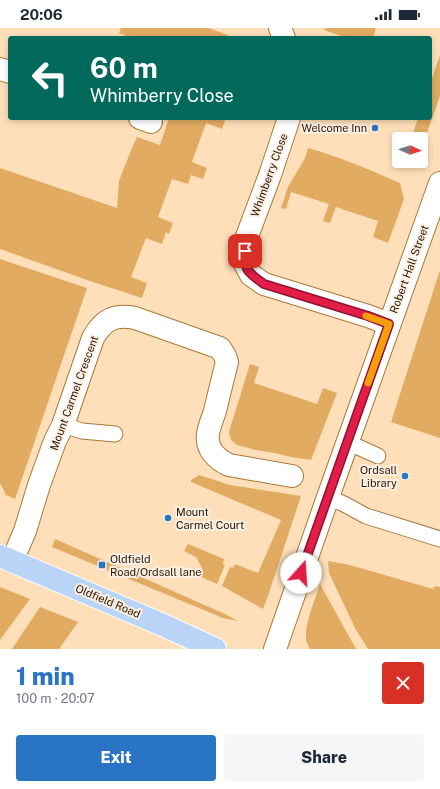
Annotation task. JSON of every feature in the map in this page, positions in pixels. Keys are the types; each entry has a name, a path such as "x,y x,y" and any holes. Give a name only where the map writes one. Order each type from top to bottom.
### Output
{"main road":[{"name":"Oldfield Road","path":"6,558 163,625 215,649"}],"street":[{"name":"Whimberry Close","path":"288,120 246,239 244,262 251,275 264,284 368,316 389,324"},
{"name":"Robert Hall Street","path":"275,649 389,324 438,193"},
{"name":"Mount Carmel Crescent","path":"6,558 22,537 93,338 98,328 106,321 117,317 125,316 134,318 220,348 226,356 227,362 208,434 210,448 214,455 229,465 292,476"}],"lane":[{"path":"63,425 82,431 115,434"},
{"path":"347,442 378,456"},
{"path":"328,497 366,516 440,539"}],"shaded area":[{"path":"121,28 208,28 228,35 126,36 119,33"},
{"path":"325,28 376,28 374,36 341,36 324,30"},
{"path":"440,55 440,96 432,119 432,78"},
{"path":"168,120 225,120 222,129 206,123 192,162 207,168 203,179 191,175 188,184 172,179 158,217 173,223 169,234 166,232 162,244 146,238 131,277 147,283 142,298 0,249 0,168 117,208 119,181 137,137 160,145"},
{"path":"417,120 432,120 427,132 413,132"},
{"path":"308,148 343,160 400,183 404,199 388,243 373,237 378,221 336,207 330,223 323,221 329,204 291,192 286,209 281,208 288,187 305,158"},
{"path":"0,259 87,288 15,499 6,495 0,483"},
{"path":"440,270 440,438 391,422"},
{"path":"250,364 259,367 254,383 317,404 323,388 337,393 311,460 256,450 237,445 231,440 229,432"},
{"path":"199,475 230,485 301,496 263,609 222,586 230,567 233,568 235,564 258,573 281,520 191,482 191,480"},
{"path":"55,539 238,621 223,618 52,547"},
{"path":"188,544 224,559 223,564 225,565 217,584 199,576 203,570 196,557 184,551"},
{"path":"328,561 350,565 433,589 435,586 440,587 440,649 368,649 356,630 329,573"},
{"path":"320,584 356,649 310,649 307,643 306,630"},
{"path":"0,587 30,599 0,640"},
{"path":"40,607 78,622 59,649 12,649"}],"slow traffic":[{"path":"366,316 389,324 368,383"}],"place":[{"name":"Welcome Inn","path":"375,128"},
{"name":"Ordsall Library","path":"405,476"},
{"name":"Mount Carmel Court","path":"168,518"},
{"name":"Oldfield Road/Ordsall lane","path":"102,565"}],"route":[{"path":"245,251 244,262 251,275 264,284 368,316 389,324 301,573"}]}
